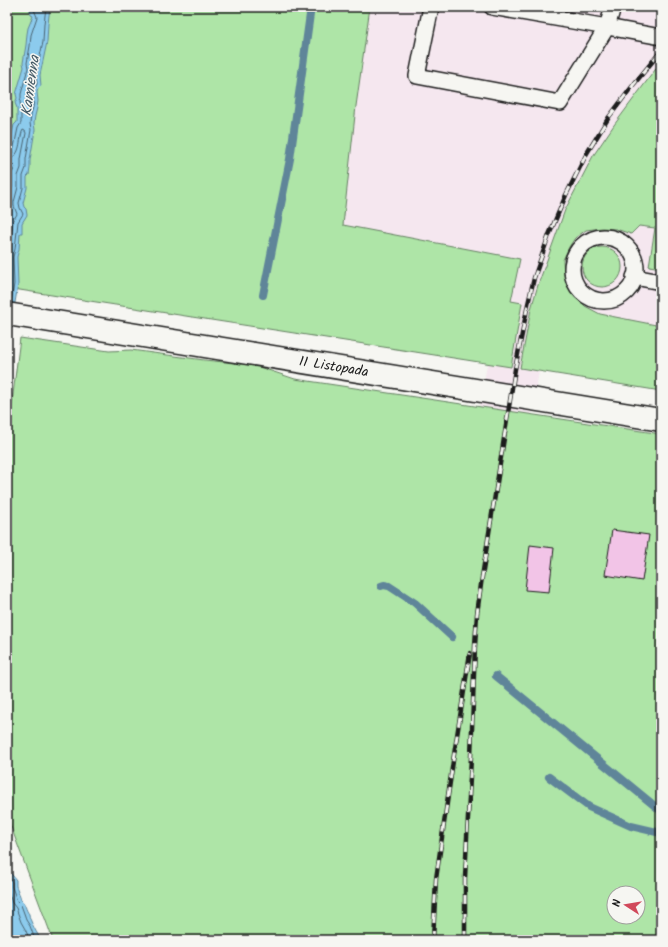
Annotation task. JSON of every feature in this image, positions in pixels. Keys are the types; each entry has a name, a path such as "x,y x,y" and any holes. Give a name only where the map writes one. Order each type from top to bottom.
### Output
{"street":[{"name":"11 Listopada","path":"7,314 661,420"}],"lane":[{"path":"431,7 417,76 560,103 607,27 613,7"},
{"path":"492,7 661,37"},
{"path":"605,237 622,243 629,250 634,258 634,277 631,286 625,293 617,298 598,300 589,297 581,291 576,284 572,265 580,248 587,242 595,238 605,237"},
{"path":"634,277 661,282"}],"shaded area":[{"path":"366,7 661,7 661,329 549,312 527,443 474,434 499,302 343,226"}],"green space":[{"path":"7,7 370,7 356,106 343,225 520,259 511,301 522,303 511,367 7,288"},
{"path":"661,62 661,268 649,266 655,228 639,226 631,234 616,229 602,228 586,230 575,238 563,260 564,275 572,293 585,306 600,314 661,326 661,391 520,368 531,309 565,210 593,156"},
{"path":"598,247 606,247 613,250 619,256 622,267 619,278 613,284 606,287 598,287 591,284 585,278 582,271 582,263 585,256 591,250"},
{"path":"20,338 109,351 131,350 253,365 295,379 661,434 661,940 53,940 7,816 7,443"}],"water":[{"name":"Kamienna","path":"29,7 50,7 47,42 40,75 41,86 37,92 38,101 34,123 35,130 30,168 23,203 27,215 22,223 22,233 20,233 17,257 18,285 7,349 7,171 12,133 14,125 17,122 17,108 15,103 17,98 16,94 24,67 23,63 28,28 33,16 31,15"},
{"path":"7,862 9,871 16,880 16,886 21,900 25,905 32,924 41,940 12,940 7,930"}],"building":[{"path":"612,530 649,535 642,581 605,575"},
{"path":"530,545 554,548 549,592 525,590"}],"waterway":[{"path":"263,295 290,159 311,7"},
{"path":"381,586 389,586 415,603 452,637"},
{"path":"496,676 661,811"},
{"path":"549,777 589,807 631,826 661,833"}],"railway":[{"path":"465,940 465,878 477,614 515,369 528,304 534,278 549,235 566,195 587,153 609,117 661,51"},
{"path":"433,940 436,879 470,653"}]}
